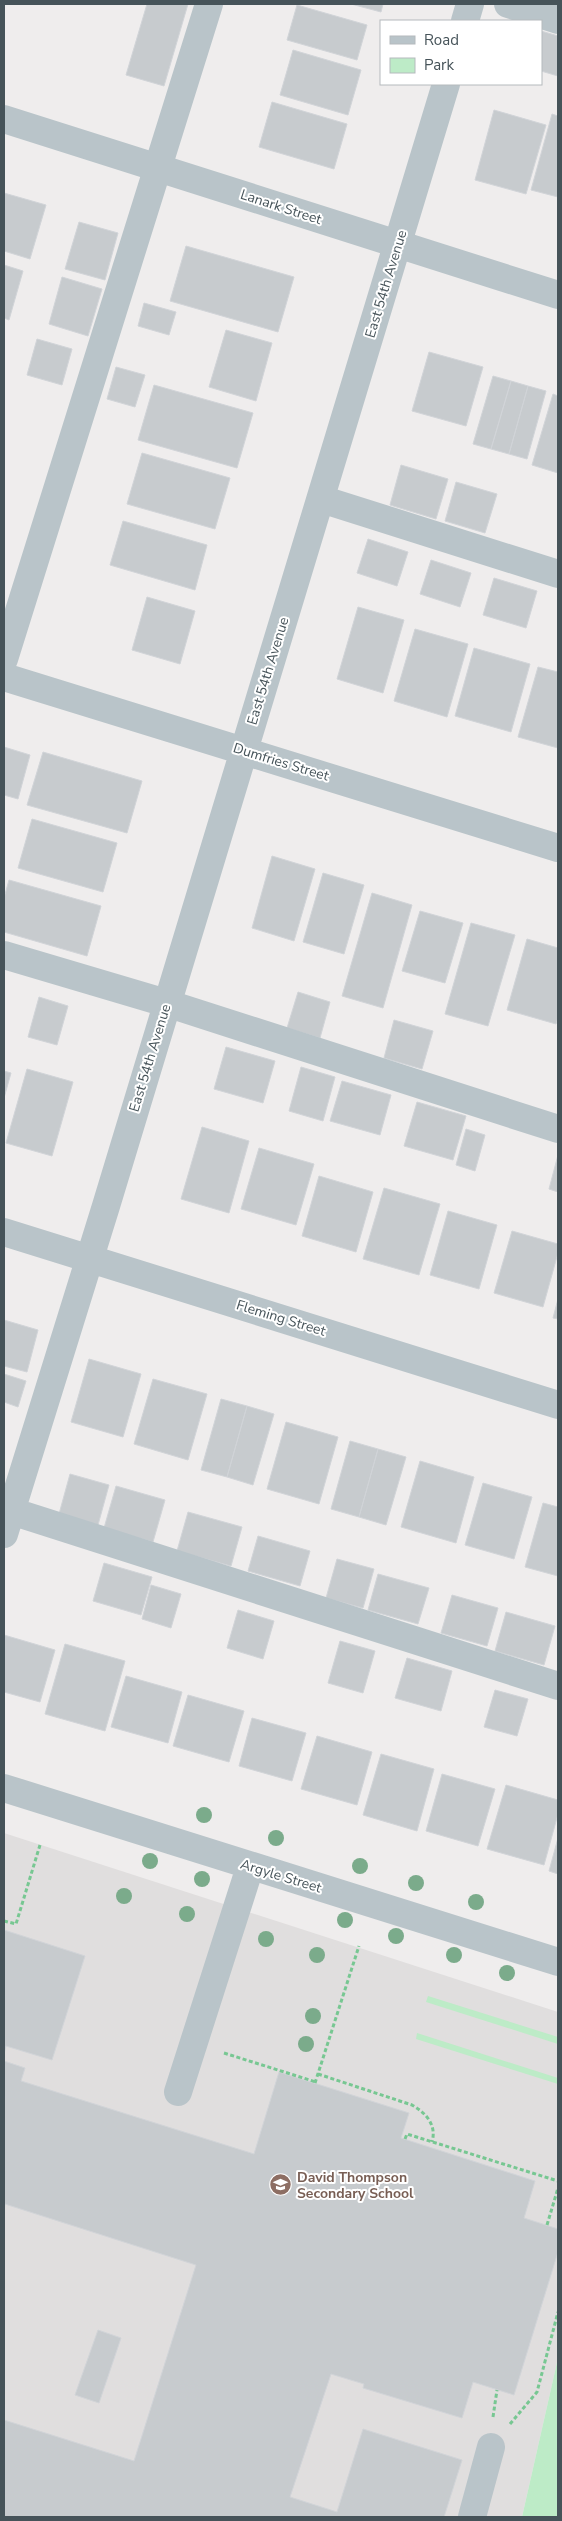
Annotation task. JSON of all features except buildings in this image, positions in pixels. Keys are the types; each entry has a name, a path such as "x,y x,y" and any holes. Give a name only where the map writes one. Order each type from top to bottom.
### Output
{"street":[{"path":"4,659 160,168 210,4"},
{"path":"465,20 470,4"},
{"path":"508,4 558,20"},
{"name":"East 54th Avenue","path":"7,1522 90,1258 446,85"},
{"name":"Lanark Street","path":"4,119 558,296"},
{"path":"321,499 558,574"},
{"name":"Dumfries Street","path":"4,677 558,848"},
{"path":"4,955 166,1003 558,1128"},
{"name":"Fleming Street","path":"4,1232 558,1405"},
{"path":"7,1522 558,1686"},
{"name":"Argyle Street","path":"4,1788 250,1867 558,1962"},
{"path":"178,2092 250,1867"},
{"path":"472,2517 491,2447"}],"path":[{"path":"4,1921 16,1924 40,1845"},
{"path":"194,2043 316,2083 359,1946"},
{"path":"318,2074 412,2105 424,2111 435,2134 432,2142"},
{"path":"405,2139 407,2134 558,2182"},
{"path":"547,2225 558,2188"},
{"path":"491,2447 536,2392 558,2312"},
{"path":"494,2396 497,2390"}],"shaded area":[{"name":"David Thompson Secondary School","path":"4,1833 558,2012 558,2358 522,2517 4,2517"}],"green space":[{"path":"428,1996 558,2037 558,2044 426,2002"},
{"path":"417,2033 558,2078 558,2084 416,2039"},
{"path":"558,2358 558,2517 522,2517"}],"place":[{"name":"David Thompson Secondary School","path":"281,2185"}]}
